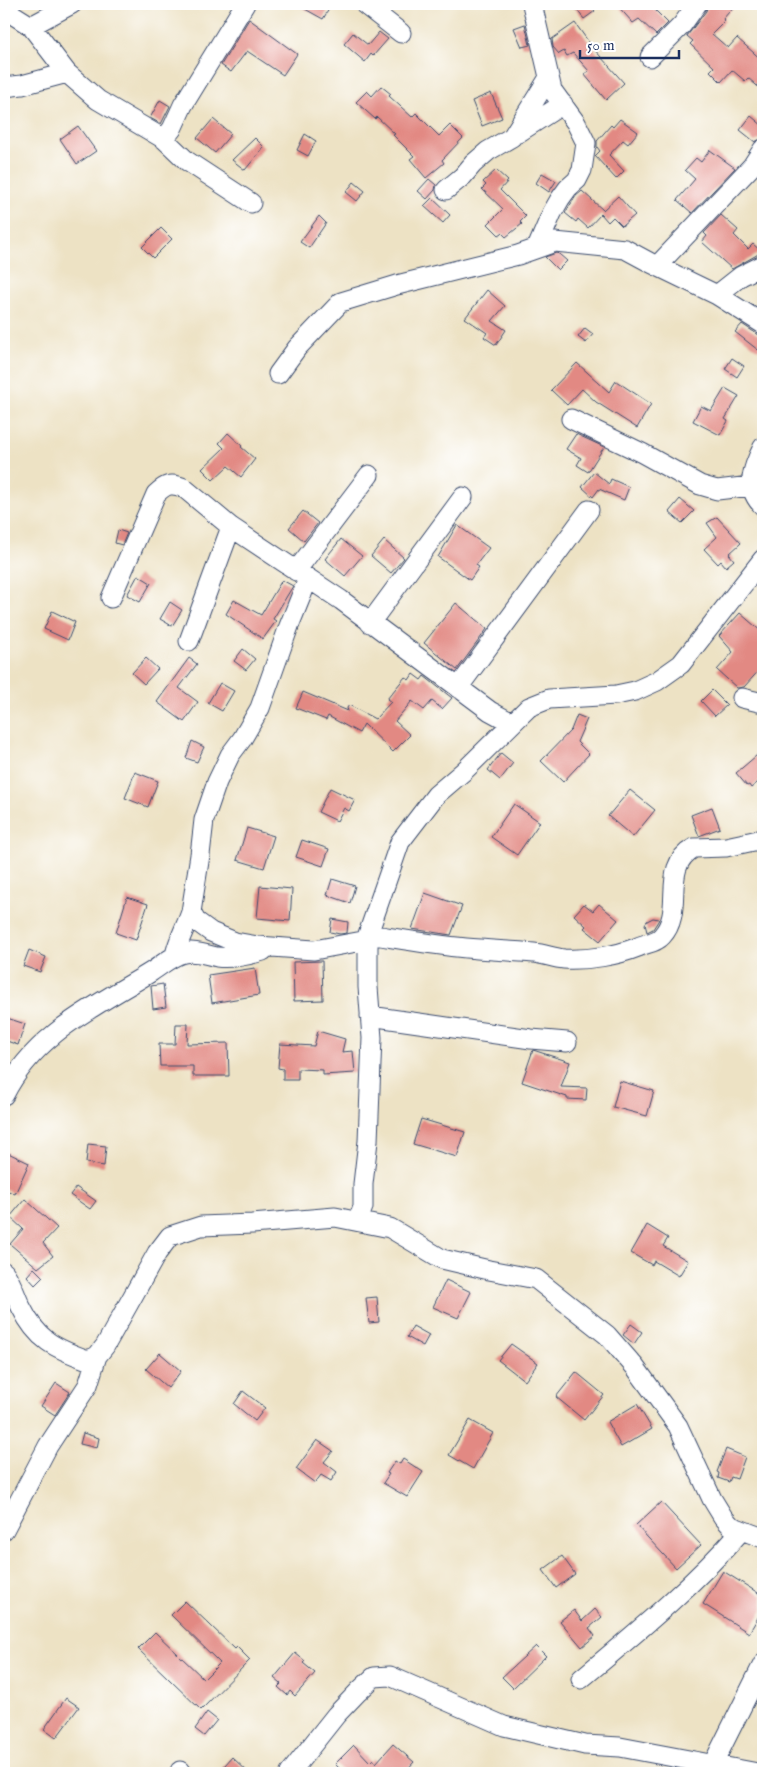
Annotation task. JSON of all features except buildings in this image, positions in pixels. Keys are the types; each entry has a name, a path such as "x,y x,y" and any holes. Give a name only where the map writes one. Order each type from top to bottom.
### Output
{"street":[{"path":"31,26 72,4"},
{"path":"164,139 172,129 183,105 245,4"},
{"path":"364,4 401,33"},
{"path":"532,4 552,90 586,143 582,170 577,180 560,199 537,248"},
{"path":"650,57 682,25 697,4"},
{"path":"4,9 31,26 68,73 98,100 164,139 187,161 251,203"},
{"path":"4,88 68,73"},
{"path":"512,137 548,79"},
{"path":"446,190 488,151 562,104"},
{"path":"657,266 752,166 763,149"},
{"path":"278,374 297,348 341,302 397,285 492,262 555,242 625,249 717,295 763,324"},
{"path":"717,295 741,276 763,265"},
{"path":"571,419 642,453 700,484 717,490 751,486"},
{"path":"763,447 756,463 751,486 757,500 763,506"},
{"path":"175,955 191,912 204,820 217,782 230,755 242,739 260,708 289,626 302,575 369,475"},
{"path":"111,598 156,494 165,485 176,484 184,488 230,527 341,600 458,688 490,711 512,723"},
{"path":"370,623 463,497"},
{"path":"458,688 589,510"},
{"path":"189,641 230,527"},
{"path":"358,1222 363,1207 372,1038 368,987 368,937 400,842 436,795 464,771 529,707 549,699 616,695 635,691 657,681 681,664 763,559"},
{"path":"742,698 763,703"},
{"path":"191,912 196,921 211,932 235,942 274,947 314,950 368,937 465,948 537,953 562,959 588,958 630,952 659,940 670,925 673,916 674,876 678,863 694,848 726,847 763,839"},
{"path":"4,1095 10,1083 28,1060 55,1032 152,972 175,955 187,952 218,957 236,957 274,947"},
{"path":"370,1016 531,1039 567,1042"},
{"path":"4,1272 9,1278 21,1308 44,1340 60,1350 88,1360 96,1356 105,1346 157,1253 170,1236 201,1226 335,1217 390,1228 442,1259 536,1279 607,1335 635,1368 678,1426 712,1499 723,1517 731,1526 763,1538"},
{"path":"4,1530 48,1446 88,1385 96,1356"},
{"path":"582,1679 674,1600 720,1555 741,1531"},
{"path":"717,1768 763,1664"},
{"path":"290,1773 336,1715 358,1692 374,1677 390,1676 504,1726 585,1745 620,1747 717,1768 758,1773"}]}
